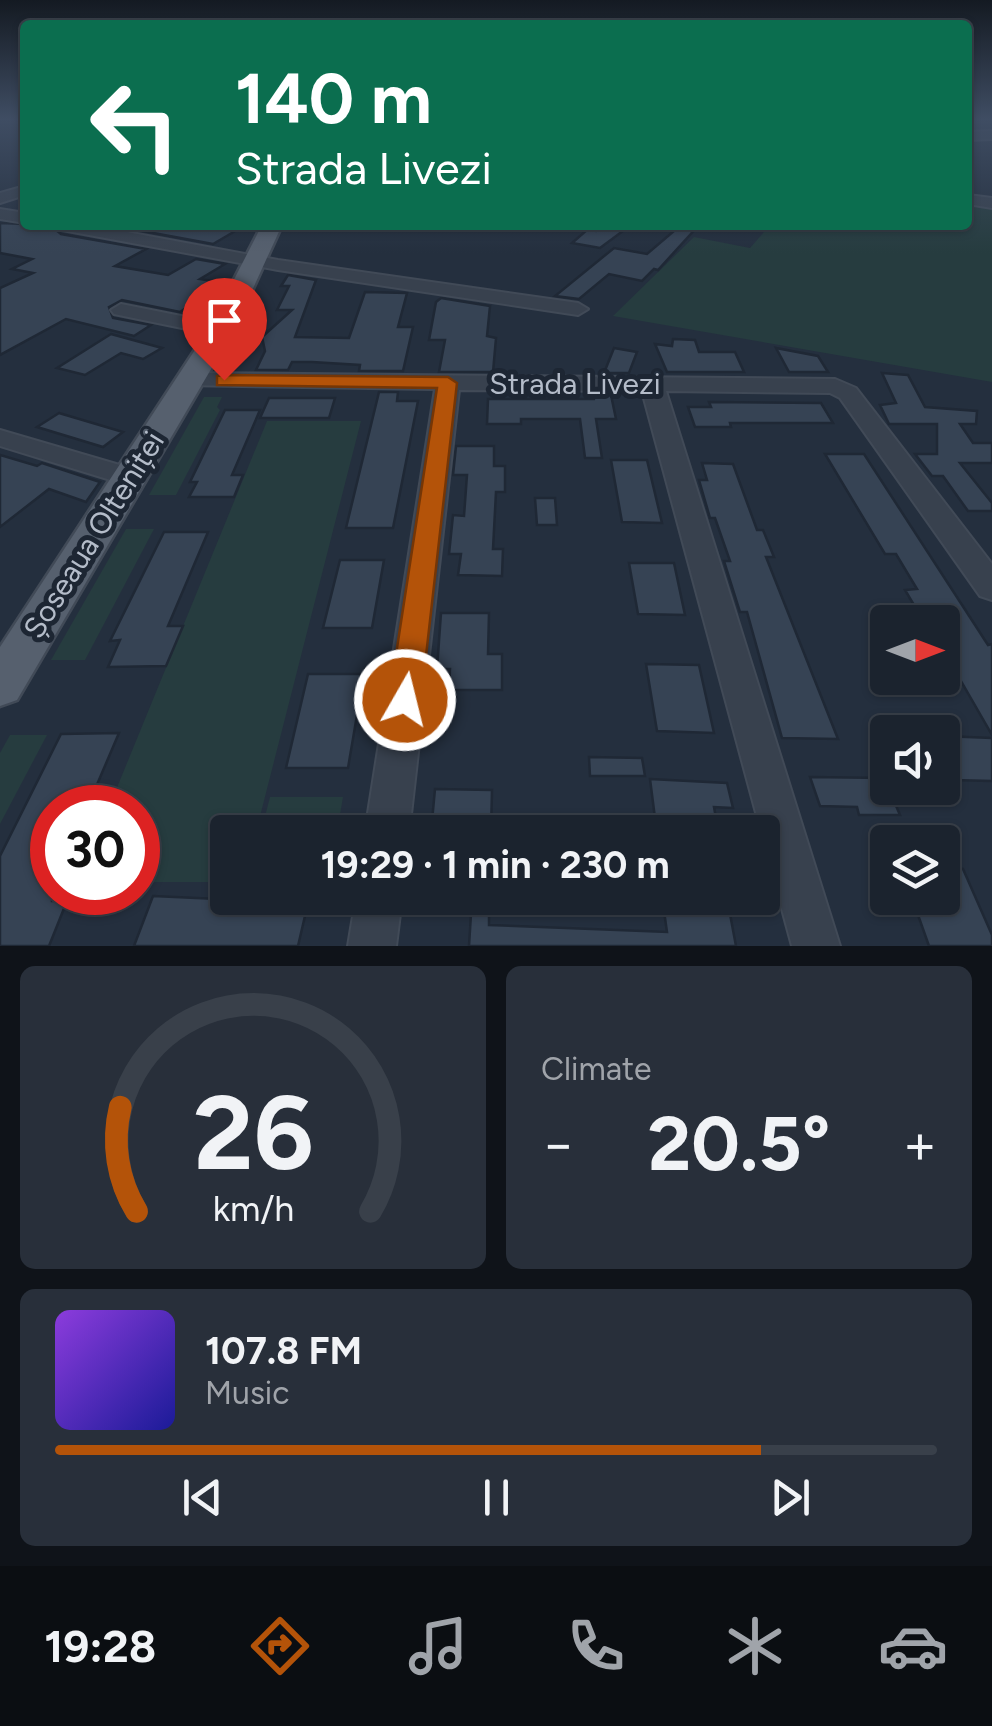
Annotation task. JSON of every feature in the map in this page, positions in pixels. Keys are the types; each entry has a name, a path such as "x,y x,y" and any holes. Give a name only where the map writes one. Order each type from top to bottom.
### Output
{"main road":[{"name":"Șoseaua Olteniței","path":"0,686 221,330 270,230"}],"street":[{"path":"92,230 256,261 578,309"},
{"path":"121,310 221,330"},
{"name":"Strada Livezi","path":"190,380 840,388 848,392 992,588"},
{"path":"389,815 448,383"},
{"path":"652,384 816,946"},
{"path":"0,438 130,477"},
{"path":"372,946 377,915"}],"green space":[{"path":"972,204 992,207 992,382 613,316 694,237 750,248 766,230 972,230"},
{"path":"204,397 222,397 217,407 220,410 176,495 149,495"},
{"path":"267,421 361,421 260,815 210,815 210,882 160,882 160,785 118,785"},
{"path":"126,529 154,529 85,660 51,660"},
{"path":"10,735 47,735 0,824 0,753"},
{"path":"270,797 343,797 340,815 265,815"}],"building":[{"path":"0,223 20,224 20,230 56,230 146,249 115,266 168,275 196,259 225,264 200,279 224,283 180,312 122,300 109,307 113,318 151,325 134,336 66,319 0,355 0,288 33,273 12,269 32,259 0,253"},
{"path":"137,230 237,230 213,244"},
{"path":"587,230 624,230 600,248 572,243"},
{"path":"675,230 694,230 658,270 654,269 642,281 609,274 579,299 555,296 614,248 647,254"},
{"path":"288,275 316,280 295,337 349,338 365,292 407,293 398,327 413,327 403,371 359,371 360,365 312,362 292,362 288,370 256,370 265,351 262,337 292,310 277,310 289,286 281,286"},
{"path":"441,298 490,306 487,336 496,338 493,372 439,372 445,340 429,340 436,302"},
{"path":"111,334 162,348 143,359 121,353 85,375 57,368"},
{"path":"673,339 695,340 699,352 735,352 744,372 667,372 655,344 672,346"},
{"path":"614,348 637,352 629,373 604,373"},
{"path":"776,348 818,356 828,372 789,372"},
{"path":"882,373 908,375 925,407 977,411 976,424 960,424 973,443 992,443 992,463 960,463 992,503 992,511 968,511 943,476 932,476 915,454 937,454 937,424 889,424 880,405 896,403"},
{"path":"379,392 398,392 397,401 418,401 393,528 346,528"},
{"path":"596,394 611,395 616,419 596,419 602,458 585,458 580,419 521,419 521,424 487,424 488,399 594,399"},
{"path":"269,398 335,398 329,418 260,418"},
{"path":"709,402 821,403 833,423 695,427 688,407 711,407"},
{"path":"225,410 260,410 232,475 243,475 234,497 189,497 197,482 190,482"},
{"path":"59,413 123,432 103,447 37,427"},
{"path":"456,446 494,446 494,466 505,466 505,492 496,492 493,549 503,549 502,576 458,575 461,554 449,554 453,515 464,516 467,475 453,475"},
{"path":"825,454 864,454 988,645 992,644 992,735 960,679 960,605 914,605 905,590 917,589 896,554 885,554"},
{"path":"0,455 37,466 42,463 100,482 86,502 49,489 0,527"},
{"path":"611,460 647,460 662,523 622,522"},
{"path":"702,463 733,464 757,530 763,530 774,557 766,557 838,739 782,738 747,612 740,612 724,561 730,561 715,518 710,518 699,480 707,480"},
{"path":"535,498 555,498 557,525 537,525"},
{"path":"164,532 208,532 168,626 183,626 166,666 108,667 120,640 110,641"},
{"path":"340,560 384,560 372,628 323,628"},
{"path":"629,563 674,563 685,615 638,614"},
{"path":"441,613 489,613 488,654 502,654 502,690 449,690 450,669 437,669"},
{"path":"646,664 699,665 714,733 657,731"},
{"path":"308,674 364,674 348,768 286,768"},
{"path":"119,733 97,785 36,785 61,734"},
{"path":"960,737 992,738 992,781 960,780"},
{"path":"589,757 642,758 645,776 590,776"},
{"path":"810,777 870,778 870,805 896,805 900,815 859,815 857,807 820,806"},
{"path":"650,779 727,783 733,808 714,807 715,815 655,815"},
{"path":"435,789 492,790 491,815 433,815"},
{"path":"30,796 30,915 61,915 49,946 0,946 0,856"},
{"path":"960,869 963,869 992,935 992,946 929,946 918,915 960,915"},
{"path":"160,896 210,899 210,915 305,915 298,946 134,946 146,915 160,915"},
{"path":"471,915 489,915 489,925 667,932 665,915 730,915 736,946 469,946"}],"route":[{"path":"224,380 448,383 405,700"}]}
